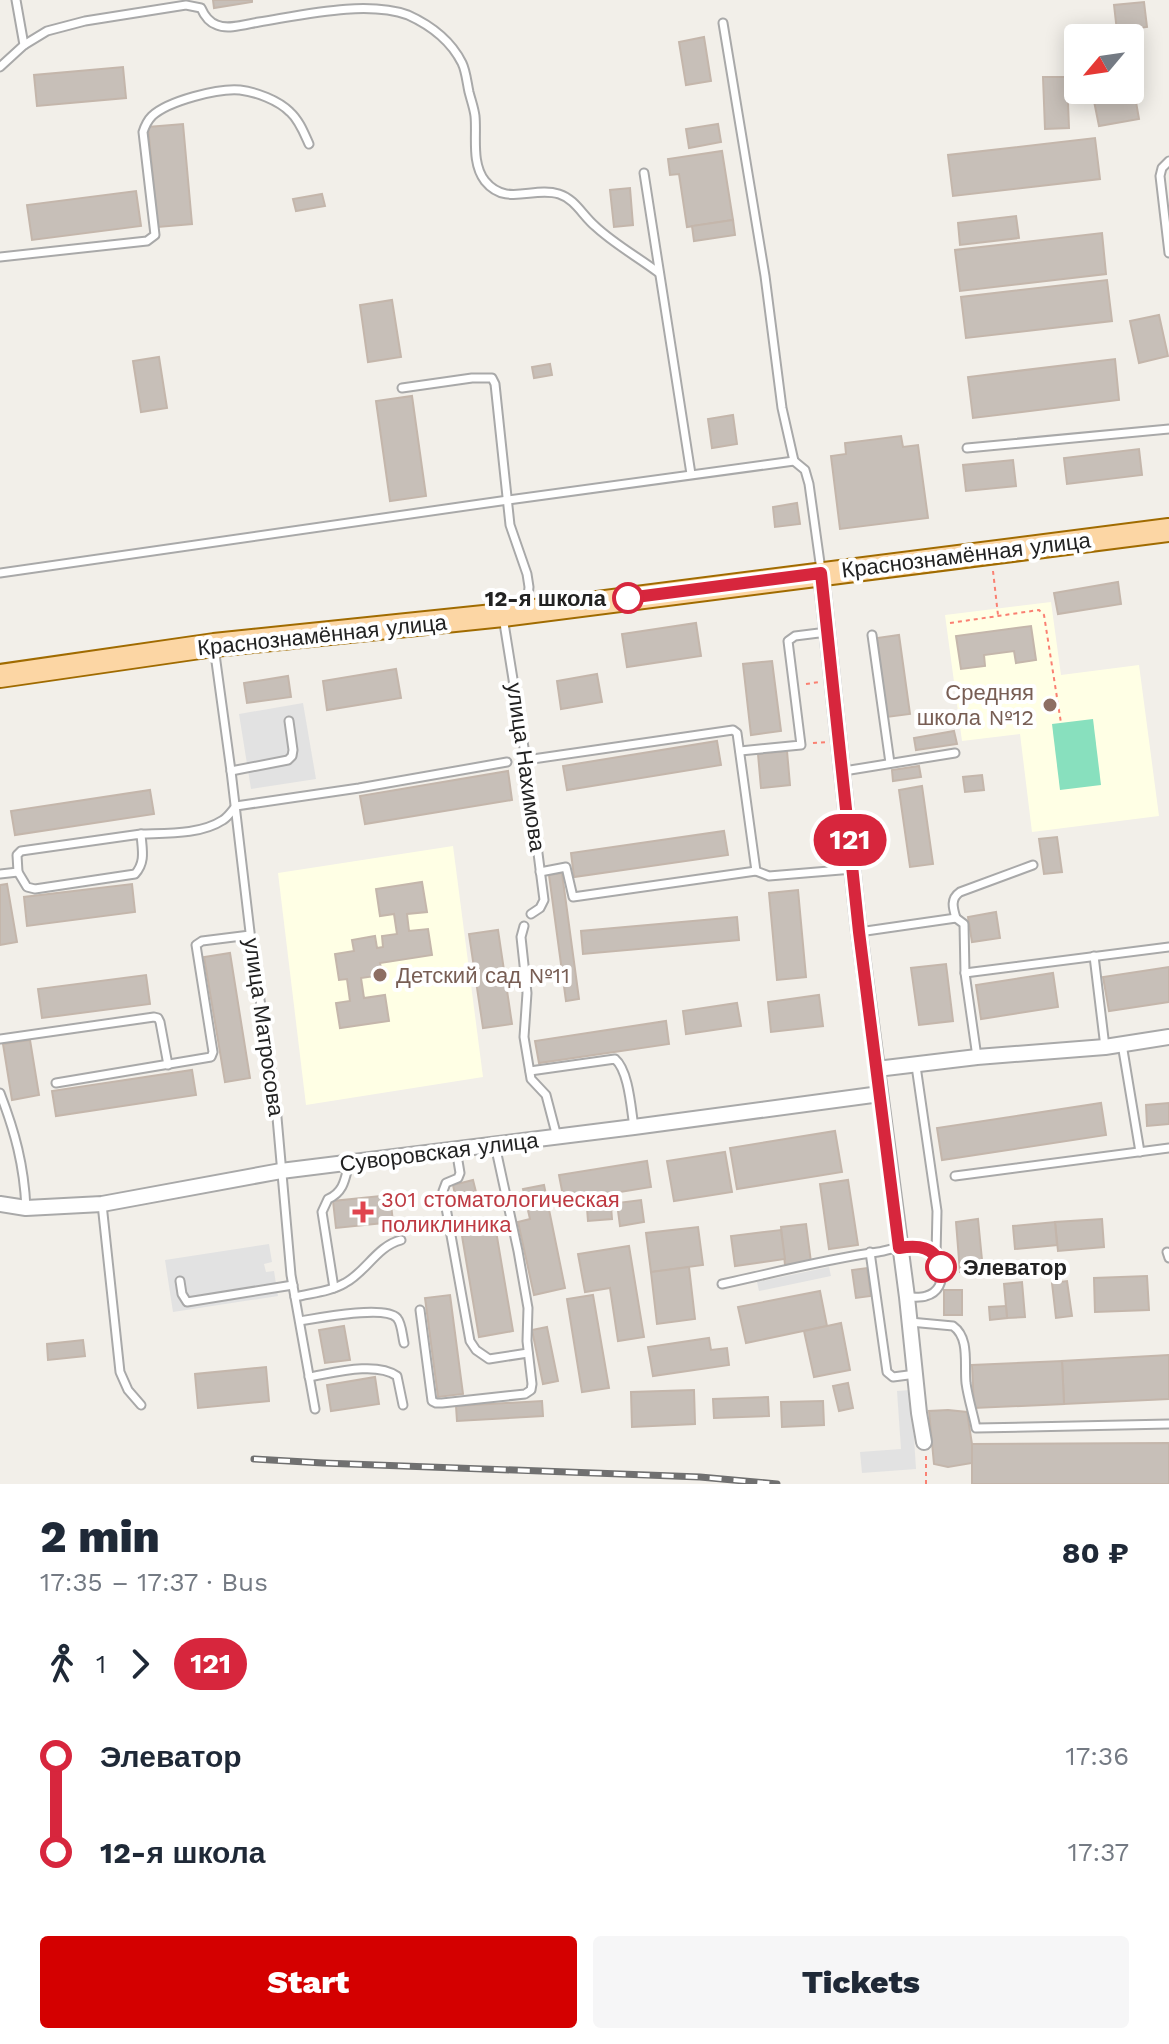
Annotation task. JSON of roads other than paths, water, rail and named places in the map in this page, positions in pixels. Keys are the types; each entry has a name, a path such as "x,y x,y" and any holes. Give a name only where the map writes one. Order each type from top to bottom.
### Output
{"main road":[{"name":"Краснознамённая улица","path":"0,676 214,645 503,615 1169,530"}],"street":[{"path":"821,573 859,932 924,1442"},
{"path":"877,1069 1105,1047 1169,1037"},
{"name":"Суворовская улица","path":"0,1204 26,1208 102,1204 281,1171 880,1094"}],"lane":[{"path":"16,0 24,45"},
{"path":"0,67 24,45 47,31 85,21 186,5 201,8 206,18 217,26 237,26 349,8 383,7 398,11 435,30 463,65 475,114 479,171 486,182 511,196 543,191 561,194 574,203 595,227 659,273"},
{"path":"723,23 765,276 782,408 794,461 805,470 809,484 821,573"},
{"path":"0,257 147,241 155,235 143,132 154,114 170,105 228,90 251,92 271,99 290,111 309,144"},
{"path":"1169,161 1162,168 1160,176 1169,253"},
{"path":"644,173 691,474"},
{"path":"402,388 492,378 510,525 529,587 527,612"},
{"path":"967,448 1169,429"},
{"path":"0,573 794,461"},
{"name":"улица Нахимова","path":"503,615 544,900 540,908 531,914"},
{"path":"740,751 801,745 788,641 795,636 827,632"},
{"path":"872,635 890,763"},
{"name":"улица Матросова","path":"214,645 250,935 275,1095 293,1285 315,1409"},
{"path":"231,771 288,760 293,750 289,721"},
{"path":"526,760 733,730 737,733 740,751 756,871"},
{"path":"844,771 955,753"},
{"path":"141,834 143,858 135,874 35,889 27,887 18,872 17,855 21,851 141,834 184,832 224,819 236,806 507,762"},
{"path":"977,1057 965,973 964,924 956,918 954,896 1033,865"},
{"path":"540,872 566,867 573,897 756,871 769,876 853,869"},
{"path":"0,874 18,872"},
{"path":"859,932 956,918"},
{"path":"524,926 521,937 527,993 524,1037 531,1079 546,1095 557,1137"},
{"path":"56,1083 211,1057 213,1052 196,945 202,941 250,935"},
{"path":"965,973 1169,947"},
{"path":"1094,956 1105,1047"},
{"path":"0,1039 154,1017 160,1022 168,1065"},
{"path":"1122,1044 1140,1152"},
{"path":"530,1071 615,1059 621,1064 626,1079 634,1127"},
{"path":"907,1297 926,1296 936,1290 942,1272 936,1255 937,1211 916,1066"},
{"path":"0,1093 20,1151 26,1208"},
{"path":"420,1310 432,1401 525,1394 531,1390 528,1308 495,1144"},
{"path":"955,1176 1169,1148"},
{"path":"456,1149 460,1173 458,1178 446,1183 443,1191 470,1341 476,1350 489,1359 528,1353"},
{"path":"334,1288 322,1212 328,1199 342,1190 349,1163"},
{"path":"102,1204 120,1372 128,1390 141,1405"},
{"path":"295,1297 346,1283 390,1243 401,1240"},
{"path":"722,1284 917,1245 936,1255"},
{"path":"870,1252 887,1372 893,1377 916,1374"},
{"path":"180,1281 187,1302 293,1285"},
{"path":"300,1321 379,1312 394,1315 400,1321 404,1343"},
{"path":"910,1322 953,1326 958,1330 964,1345 966,1383 976,1428 1169,1424"},
{"path":"309,1377 362,1369 389,1371 397,1376 403,1405"}],"railway":[{"path":"254,1459 700,1477 777,1484"}],"place":[{"name":"12-я школа","path":"628,598"},
{"name":"Средняя школа №12","path":"1050,705"},
{"name":"Детский сад №11","path":"380,975"},
{"name":"301 стоматологическая поликлиника","path":"363,1212"},
{"name":"Элеватор","path":"941,1267"}]}
